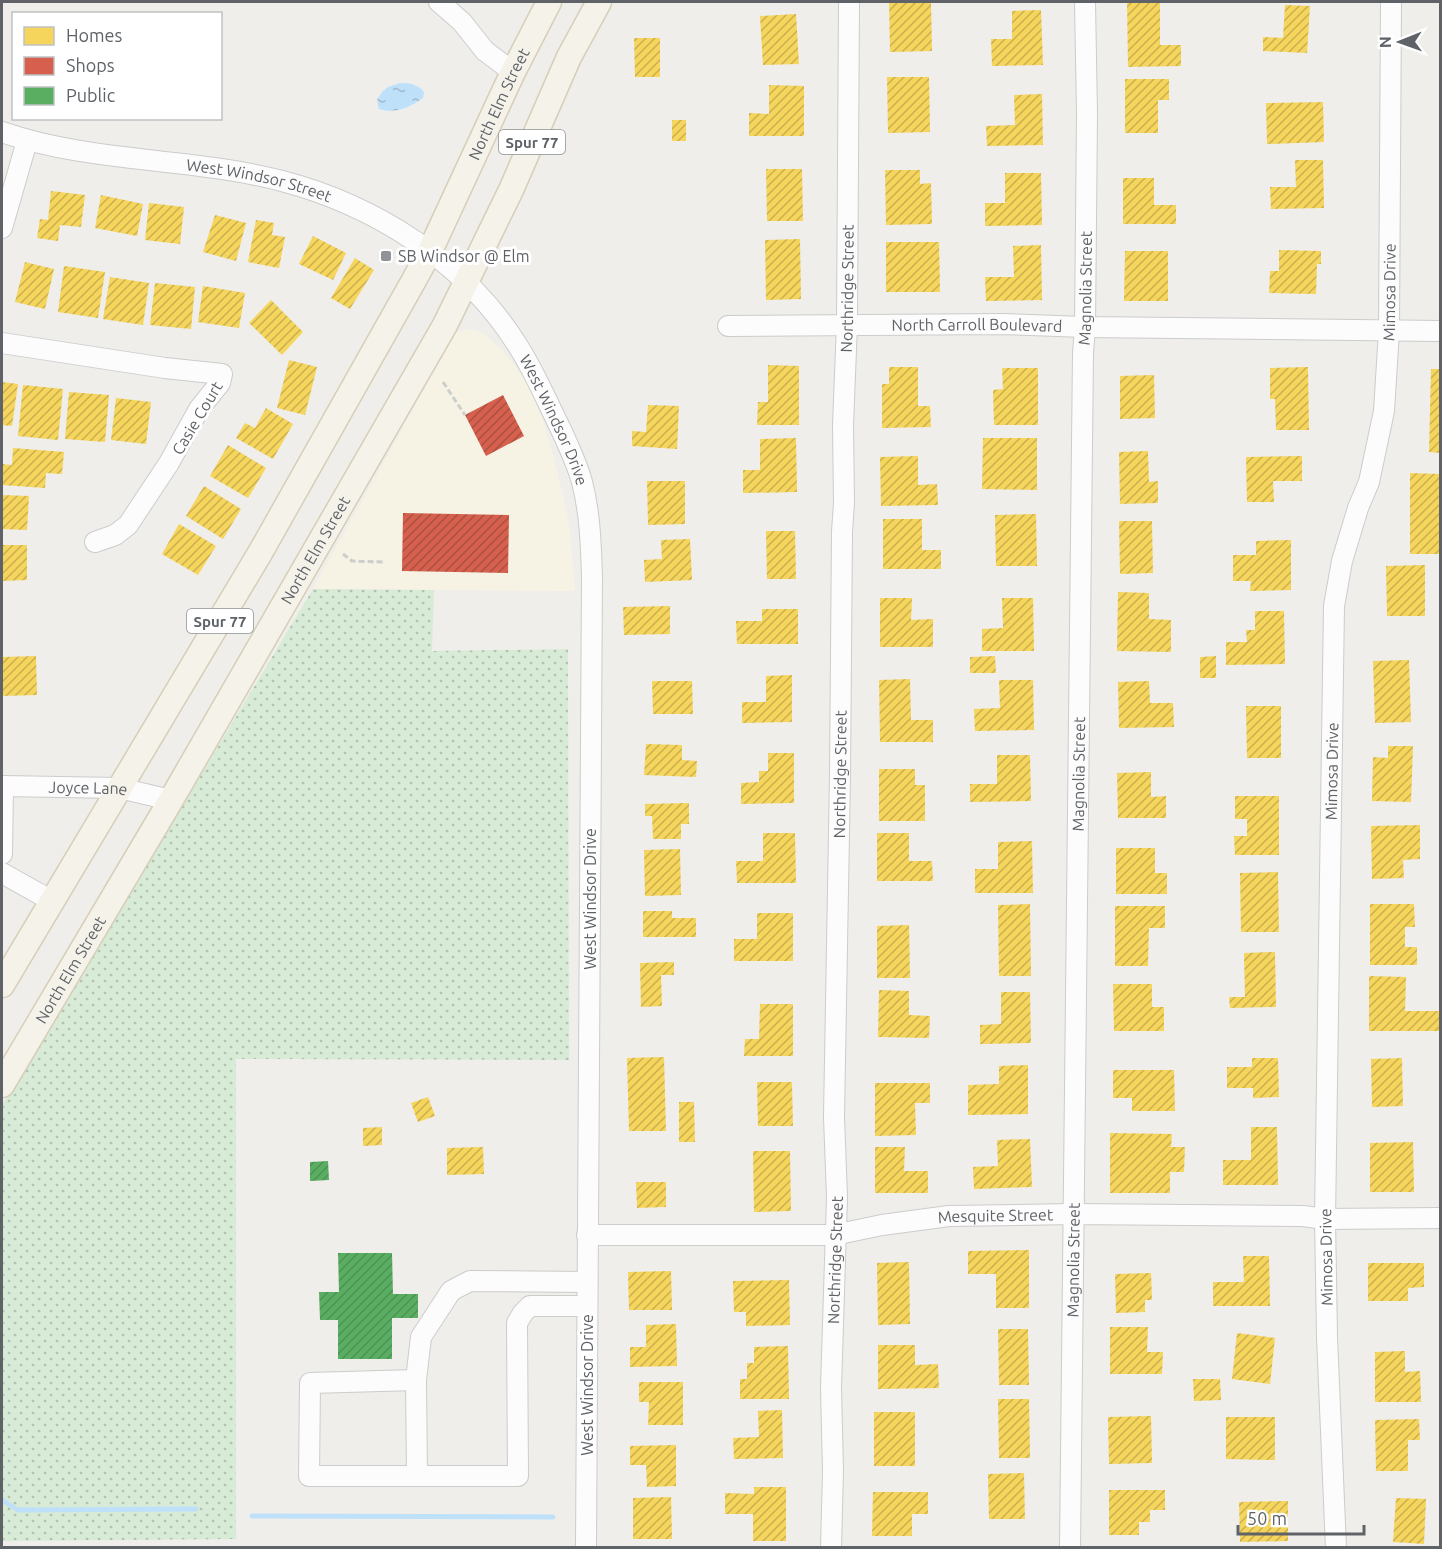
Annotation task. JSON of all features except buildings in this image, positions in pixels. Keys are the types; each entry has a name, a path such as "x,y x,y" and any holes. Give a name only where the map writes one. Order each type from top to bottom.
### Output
{"main road":[{"name":"North Elm Street","path":"2,985 260,553 430,251 513,72 549,2"},
{"name":"North Elm Street","path":"2,1085 171,800 445,325 511,190 569,57 599,2"}],"street":[{"path":"440,2 462,22 485,51 513,72"},
{"name":"Northridge Street","path":"831,1548 834,1235 837,1197 834,1106 844,503 843,425 847,324 849,2"},
{"name":"Magnolia Street","path":"1070,1548 1078,723 1085,327 1087,114 1085,2"},
{"name":"Mimosa Drive","path":"1336,1548 1325,1219 1334,606 1342,561 1358,508 1369,482 1384,411 1389,331 1391,2"},
{"path":"2,132 27,141 2,228"},
{"name":"West Windsor Street","path":"27,141 54,147 215,168 281,181 325,194 367,213 430,251 466,284"},
{"name":"West Windsor Drive","path":"466,284 483,299 516,342 538,382 582,482 589,524 592,577 586,1548"},
{"name":"North Carroll Boulevard","path":"728,326 1001,324 1440,331"},
{"name":"Casie Court","path":"2,343 165,368 222,374 220,383 199,409 170,463 128,525 115,535 95,542"},
{"path":"2,786 2,854"},
{"name":"Joyce Lane","path":"2,786 119,788 171,800"},
{"path":"2,873 52,901"},
{"name":"Mesquite Street","path":"587,1235 834,1235 882,1225 949,1216 1072,1214 1303,1216 1325,1219 1440,1218"},
{"path":"417,1476 416,1380 421,1337 451,1291 470,1281 587,1282"},
{"path":"416,1380 310,1383 309,1476 518,1476 517,1323 530,1306 587,1306"}],"path":[{"path":"443,382 465,415"},
{"path":"344,554 352,561 386,562"}],"shaded area":[{"path":"469,329 483,333 502,350 529,384 543,420 559,478 569,525 575,591 313,589 456,333"}],"green space":[{"path":"313,589 434,590 432,651 568,649 569,1060 236,1059 236,1539 2,1541 2,1105"}],"water":[{"path":"400,83 419,87 424,92 423,98 402,109 391,111 379,109 377,100 382,92"}],"waterway":[{"path":"2,1500 18,1510 196,1509"},
{"path":"252,1516 553,1517"}],"place":[{"name":"SB Windsor @ Elm","path":"386,256"}]}
